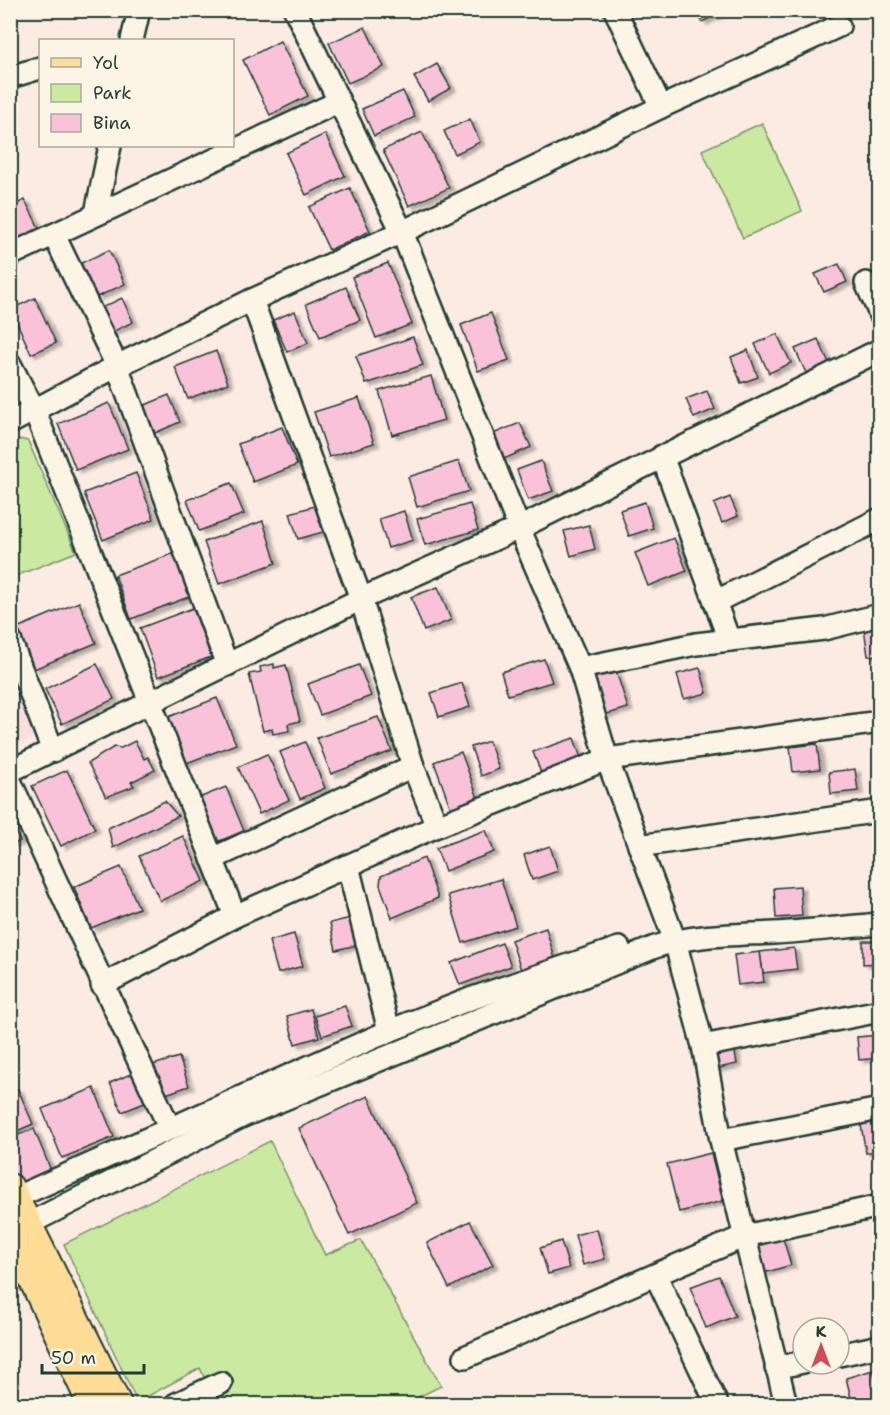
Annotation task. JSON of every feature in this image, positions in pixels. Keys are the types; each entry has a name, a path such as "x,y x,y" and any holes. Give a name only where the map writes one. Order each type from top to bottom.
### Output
{"main road":[{"path":"12,1195 19,1272 91,1404"},
{"path":"16,1229 118,1404"}],"street":[{"path":"132,39 139,10"},
{"path":"296,10 402,232 519,528 580,668 607,759 673,935 703,1046 721,1140 786,1404"},
{"path":"615,10 661,107"},
{"path":"10,423 117,366 252,300 402,232 661,107 839,26"},
{"path":"10,77 39,68"},
{"path":"10,255 338,102"},
{"path":"96,213 110,147"},
{"path":"54,235 117,366 227,665"},
{"path":"866,283 879,315"},
{"path":"252,300 361,599 414,766 437,826"},
{"path":"10,771 361,599 519,528 879,350"},
{"path":"10,364 35,411 235,916"},
{"path":"662,456 729,640"},
{"path":"715,602 879,519"},
{"path":"580,668 729,640 824,629 879,615"},
{"path":"10,640 53,751"},
{"path":"102,985 235,916 437,826 607,759 879,722"},
{"path":"212,859 414,766"},
{"path":"10,781 170,1129"},
{"path":"639,846 879,811"},
{"path":"348,866 389,1031"},
{"path":"12,1195 170,1129 389,1031 470,999 673,935 773,933 879,924"},
{"path":"16,1229 243,1116 673,935"},
{"path":"703,1046 879,1011"},
{"path":"721,1140 879,1109"},
{"path":"465,1357 746,1236 879,1206"},
{"path":"656,1276 717,1404"},
{"path":"851,1352 879,1346"},
{"path":"776,1368 791,1365"},
{"path":"176,1404 221,1383"}],"shaded area":[{"path":"10,671 33,734 31,739 11,747"}],"green space":[{"path":"762,123 802,211 743,238 702,150"},
{"path":"18,439 28,441 76,552 11,578 11,443"},
{"path":"270,1141 325,1255 361,1240 441,1386 404,1404 216,1404 200,1368 137,1402 64,1244"}],"building":[{"path":"696,10 726,10 702,22"},
{"path":"365,27 384,67 348,83 329,43"},
{"path":"280,41 308,96 270,115 243,60"},
{"path":"437,64 451,88 428,101 414,77"},
{"path":"403,91 415,117 374,136 362,109"},
{"path":"470,119 480,142 455,154 444,131"},
{"path":"422,132 449,188 409,206 383,150"},
{"path":"325,134 345,176 306,195 286,153"},
{"path":"350,188 370,231 329,250 309,207"},
{"path":"25,200 40,230 10,247 10,207"},
{"path":"109,250 125,284 97,297 81,263"},
{"path":"388,263 412,324 376,338 352,277"},
{"path":"839,264 847,282 824,292 815,274"},
{"path":"346,287 360,320 320,337 306,304"},
{"path":"35,298 56,343 31,354 11,309"},
{"path":"122,298 133,322 110,333 99,309"},
{"path":"295,311 308,343 287,352 273,320"},
{"path":"491,313 509,360 478,371 461,325"},
{"path":"777,334 791,363 769,373 755,344"},
{"path":"413,337 423,365 366,384 356,356"},
{"path":"818,339 830,365 807,375 795,349"},
{"path":"748,350 758,377 741,383 731,357"},
{"path":"216,351 228,383 188,399 175,367"},
{"path":"431,376 444,420 392,435 379,391"},
{"path":"707,391 715,409 694,418 686,399"},
{"path":"169,395 180,422 155,433 143,406"},
{"path":"359,398 374,443 329,457 314,412"},
{"path":"109,403 128,449 76,470 58,424"},
{"path":"520,423 531,447 504,459 493,434"},
{"path":"282,427 297,465 253,482 238,444"},
{"path":"459,461 469,491 417,507 408,477"},
{"path":"541,461 553,491 528,500 517,470"},
{"path":"136,473 154,519 103,540 84,493"},
{"path":"231,483 244,514 199,531 187,500"},
{"path":"730,497 738,516 722,523 714,504"},
{"path":"645,502 653,528 629,536 620,510"},
{"path":"470,504 478,530 425,545 417,519"},
{"path":"315,506 323,532 298,539 290,513"},
{"path":"404,511 413,540 388,548 379,519"},
{"path":"263,521 276,563 219,584 204,542"},
{"path":"589,525 595,549 571,556 564,531"},
{"path":"674,538 687,571 648,586 635,553"},
{"path":"175,553 191,596 131,619 115,575"},
{"path":"438,587 451,620 424,631 411,597"},
{"path":"79,602 96,643 34,669 17,628"},
{"path":"193,608 211,657 158,677 140,628"},
{"path":"880,625 880,655 868,656 864,628"},
{"path":"544,659 552,682 508,695 501,672"},
{"path":"97,664 114,699 62,724 45,689"},
{"path":"274,664 274,668 286,665 300,721 288,724 289,731 273,734 272,729 263,731 249,674 261,672 260,667"},
{"path":"359,665 371,696 320,715 308,684"},
{"path":"700,668 707,693 684,699 677,674"},
{"path":"616,671 628,708 604,715 592,678"},
{"path":"462,683 470,707 439,717 431,693"},
{"path":"217,698 236,744 184,764 166,718"},
{"path":"378,717 392,751 331,774 317,738"},
{"path":"574,738 583,764 543,778 533,752"},
{"path":"135,741 144,759 148,757 155,770 131,782 134,786 106,797 88,763 114,747 121,748"},
{"path":"489,741 499,769 481,776 471,747"},
{"path":"305,742 325,788 300,799 280,752"},
{"path":"817,744 820,769 793,772 790,747"},
{"path":"461,752 478,798 451,809 434,762"},
{"path":"267,754 289,800 259,814 238,767"},
{"path":"855,769 858,791 831,794 829,772"},
{"path":"67,770 95,829 61,846 32,786"},
{"path":"226,787 244,831 217,842 199,798"},
{"path":"165,801 178,816 113,848 108,828"},
{"path":"10,823 20,841 10,846"},
{"path":"486,830 494,852 445,871 436,848"},
{"path":"183,836 204,881 160,901 139,856"},
{"path":"550,846 558,871 532,880 524,855"},
{"path":"424,858 438,898 392,918 380,885 381,876"},
{"path":"121,867 139,908 91,928 74,887"},
{"path":"501,879 516,926 463,943 448,895"},
{"path":"800,886 802,916 776,918 774,888"},
{"path":"355,917 361,944 336,950 330,923"},
{"path":"546,928 555,959 521,970 511,940"},
{"path":"294,934 303,966 278,973 269,941"},
{"path":"863,941 880,941 880,963 863,964"},
{"path":"502,943 511,966 460,985 451,963"},
{"path":"794,948 797,969 763,973 760,952"},
{"path":"760,952 764,982 738,985 734,955"},
{"path":"345,1006 352,1026 322,1036 315,1016"},
{"path":"311,1009 319,1037 295,1044 287,1016"},
{"path":"880,1035 880,1058 859,1060 857,1037"},
{"path":"734,1047 737,1064 714,1069 710,1053"},
{"path":"179,1057 189,1086 163,1095 153,1065"},
{"path":"135,1072 147,1102 122,1112 110,1083"},
{"path":"94,1088 114,1137 62,1158 42,1109"},
{"path":"18,1089 33,1124 10,1134 10,1092"},
{"path":"368,1096 417,1203 349,1235 299,1128"},
{"path":"880,1117 880,1150 866,1153 860,1120"},
{"path":"34,1129 52,1173 17,1187 10,1170 10,1138"},
{"path":"711,1153 723,1201 679,1212 667,1164"},
{"path":"470,1221 493,1265 449,1288 427,1243"},
{"path":"597,1229 605,1259 583,1265 575,1235"},
{"path":"783,1238 791,1265 764,1273 756,1246"},
{"path":"561,1241 569,1268 548,1274 540,1248"},
{"path":"719,1276 735,1316 706,1328 690,1287"},
{"path":"873,1370 880,1394 852,1402 846,1378"}]}
